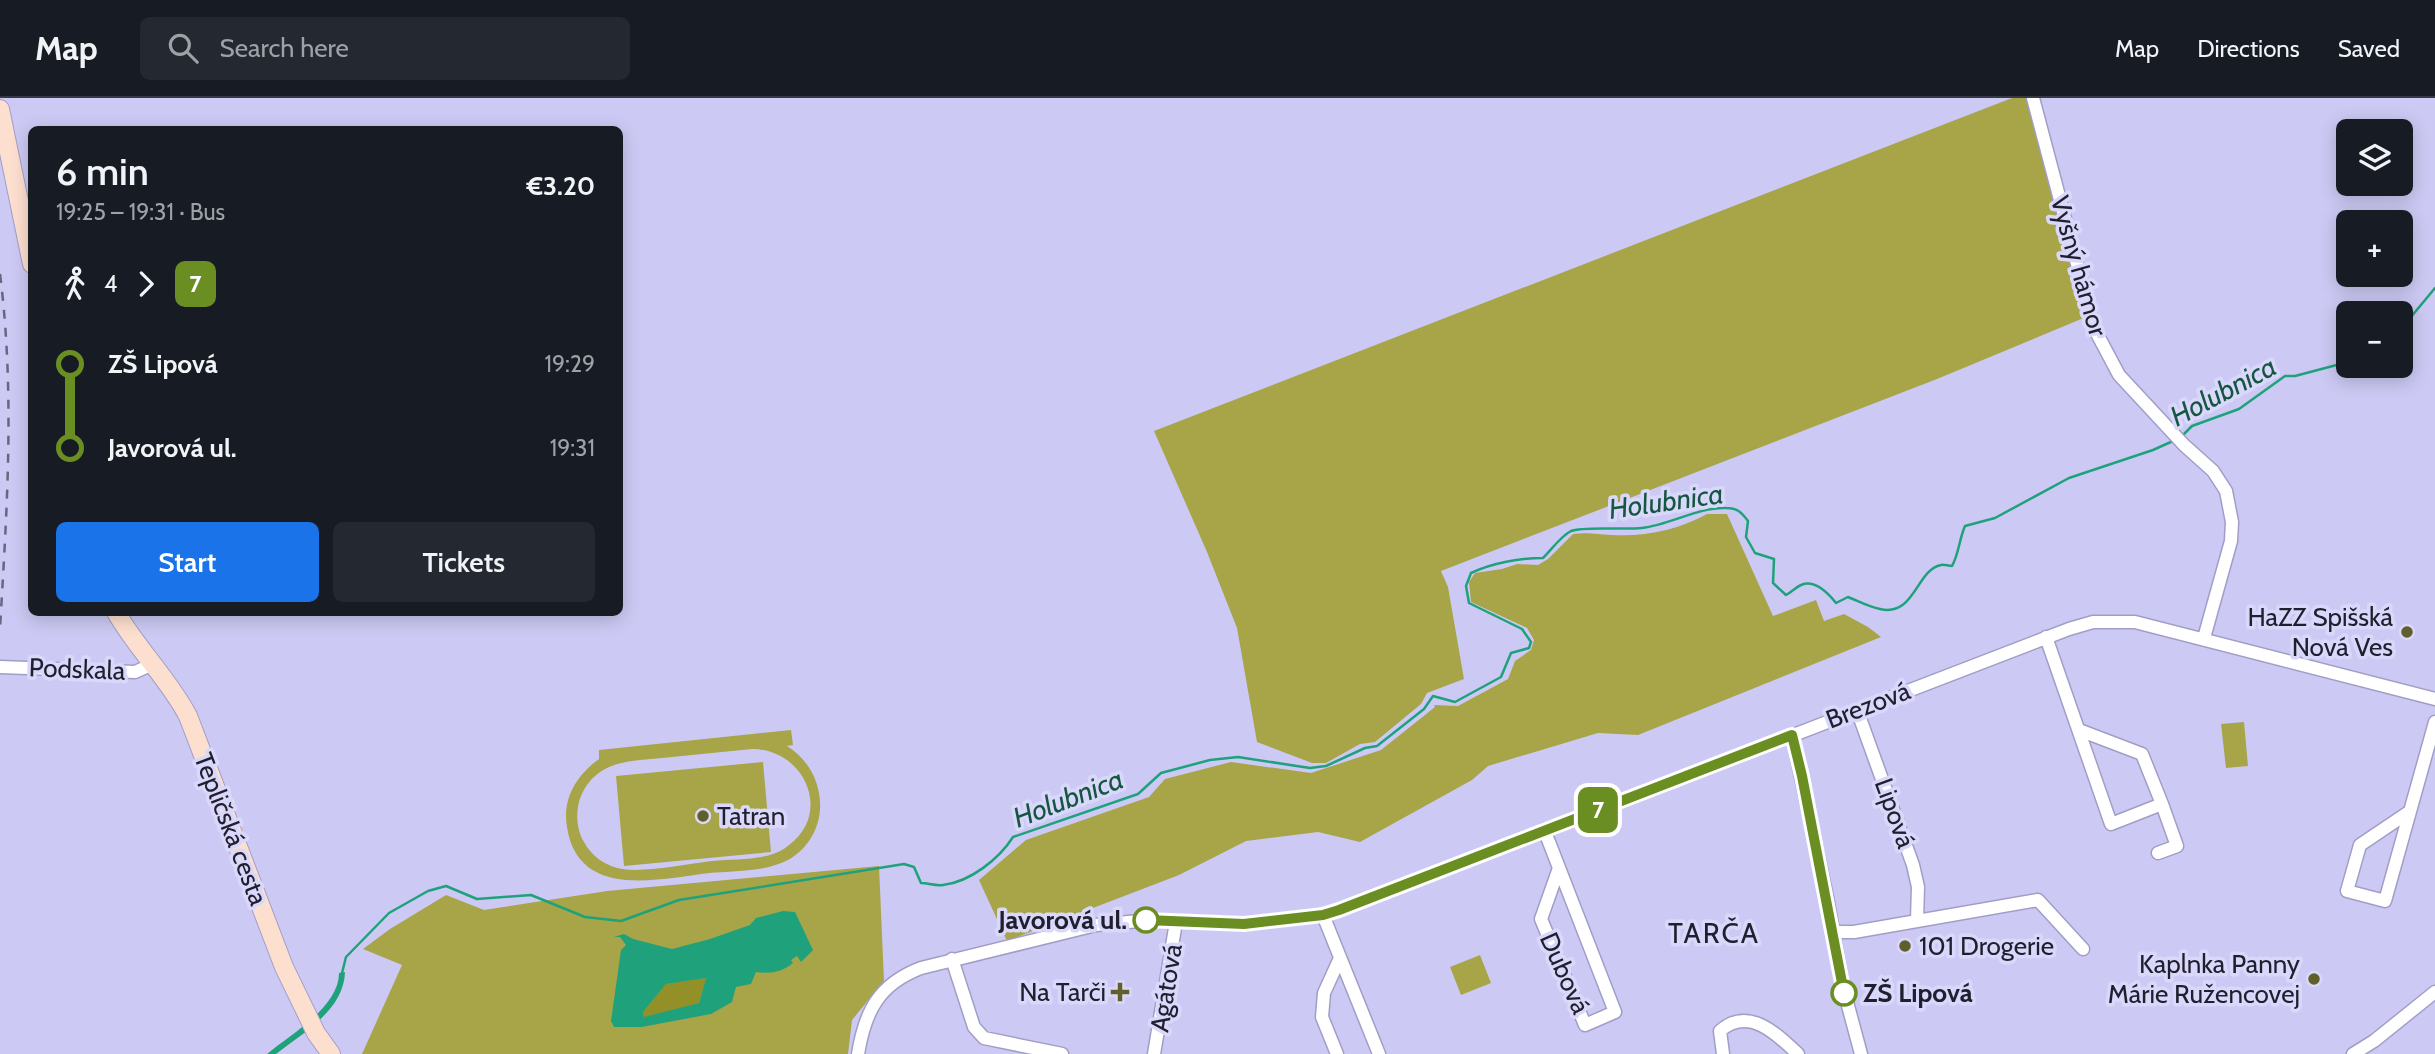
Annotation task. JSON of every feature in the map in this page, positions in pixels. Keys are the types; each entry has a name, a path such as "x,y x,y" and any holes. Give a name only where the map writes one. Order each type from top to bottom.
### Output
{"street":[{"name":"Vyšný hámor","path":"2033,98 2094,328 2119,375 2172,433 2221,480 2226,491 2232,522 2226,562 2204,638"},
{"path":"0,109 28,245"},
{"name":"Tepličská cesta","path":"118,616 172,690 191,723 271,935 304,1010 331,1054"},
{"name":"Brezová","path":"858,1054 863,1025 872,1007 886,990 903,976 921,968 1096,925 1141,920 1244,924 1323,915 2046,637 2093,622 2135,622 2435,699"},
{"path":"2046,637 2111,824 2161,804"},
{"name":"Podskala","path":"0,667 126,673 153,664"},
{"name":"Lipová","path":"1857,710 1913,865 1918,887 1917,920"},
{"path":"2409,812 2360,845 2347,891 2385,901 2435,722"},
{"path":"2079,730 2143,754 2176,846 2158,853"},
{"path":"1792,735 1858,1053"},
{"name":"Dubová","path":"1544,830 1559,868 1615,1012 1586,1025 1541,919 1559,868"},
{"path":"1833,932 1854,932 2038,900 2083,949"},
{"path":"1323,915 1379,1054"},
{"name":"Agátová","path":"1154,1054 1176,922"},
{"path":"1337,1054 1322,1017 1324,993 1340,958"},
{"path":"952,959 974,1027 984,1038 1062,1054"},
{"path":"2353,1054 2374,1041 2435,992"},
{"path":"1723,1054 1720,1031 1729,1023 1751,1020 1768,1029 1798,1054"}],"shaded area":[{"path":"2012,98 2028,98 2086,317 1937,379 1441,571 1448,587 1464,679 1427,693 1421,704 1375,742 1360,744 1326,763 1312,763 1257,742 1237,628 1154,431"},
{"path":"1707,514 1727,514 1773,616 1816,600 1824,621 1844,614 1881,637 1638,735 1598,733 1488,766 1472,780 1360,842 1318,832 1246,841 1179,875 1007,941 979,880 1026,840 1149,797 1165,779 1231,762 1311,773 1381,750 1435,707 1434,705 1458,706 1508,679 1515,661 1531,650 1534,640 1527,628 1471,602 1469,582 1475,573 1517,564 1538,565 1548,559 1573,534 1649,533 1673,528"},
{"path":"2244,722 2248,766 2226,768 2221,724"},
{"path":"791,730 793,745 787,746 801,757 818,787 819,819 813,835 803,849 788,860 769,867 667,879 623,880 604,875 587,866 574,850 566,816 573,788 584,772 599,759 599,750","holes":["752,749 770,752 786,759 798,771 810,800 809,816 802,831 778,852 756,858 626,870 598,858 582,838 577,816 582,794 593,778 609,767 635,761"]},
{"path":"763,762 771,852 624,866 616,776"},
{"path":"879,866 884,981 852,1020 848,1054 362,1054 402,965 363,949 446,895 484,910 607,891"},
{"path":"783,911 795,912 813,950 801,962 797,956 791,960 793,963 780,970 756,972 751,984 736,987 732,1002 711,1014 642,1027 614,1027 611,1021 621,950 626,945 620,937 614,937 624,934 672,949 750,925 756,918","holes":["706,978 699,1003 644,1017 643,1012 666,984"]},
{"path":"1480,955 1491,983 1461,995 1450,967"},
{"path":"345,972 343,986 330,1009 276,1054 267,1054 323,1008 337,985 339,973"},
{"path":"706,978 699,1003 644,1018 643,1012 666,984"}],"waterway":[{"name":"Holubnica","path":"2413,315 2435,288"},
{"name":"Holubnica","path":"2182,436 2192,426 2239,409 2285,376 2336,365"},
{"name":"Holubnica","path":"342,973 346,957 389,913 428,891 446,886 477,899 531,895 585,917 621,921 679,900 904,864 914,867 921,883 953,883 983,868 1013,837 1138,794 1161,773 1210,760 1238,757 1310,768 1326,766 1365,748 1377,746 1424,709 1433,696 1455,702 1501,677 1511,653 1529,648 1531,642 1522,629 1469,603 1466,586 1471,573 1506,562 1543,558 1571,531 1642,528 1705,510 1734,509 1742,513 1748,521 1746,537 1755,553 1774,559 1773,583 1786,595 1801,585 1811,584 1825,591 1836,603 1848,597 1876,608 1892,610 1908,600 1933,569 1942,565 1952,566 1965,526 1995,518 2069,478 2173,441"}],"railway":[{"path":"0,274 5,318 8,406 7,495 0,628"}],"bus line":[{"name":"7","path":"1146,920 1244,924 1323,915 1792,735 1844,993"}],"place":[{"name":"HaZZ Spišská Nová Ves","path":"2407,632"},
{"name":"Tatran","path":"703,816"},
{"name":"Javorová ul.","path":"1146,920"},
{"name":"101 Drogerie","path":"1905,946"},
{"name":"Kaplnka Panny Márie Ružencovej","path":"2314,979"},
{"name":"Na Tarči","path":"1120,992"},
{"name":"ZŠ Lipová","path":"1844,993"}],"district":[{"name":"TARČA","path":"1714,933"}]}
